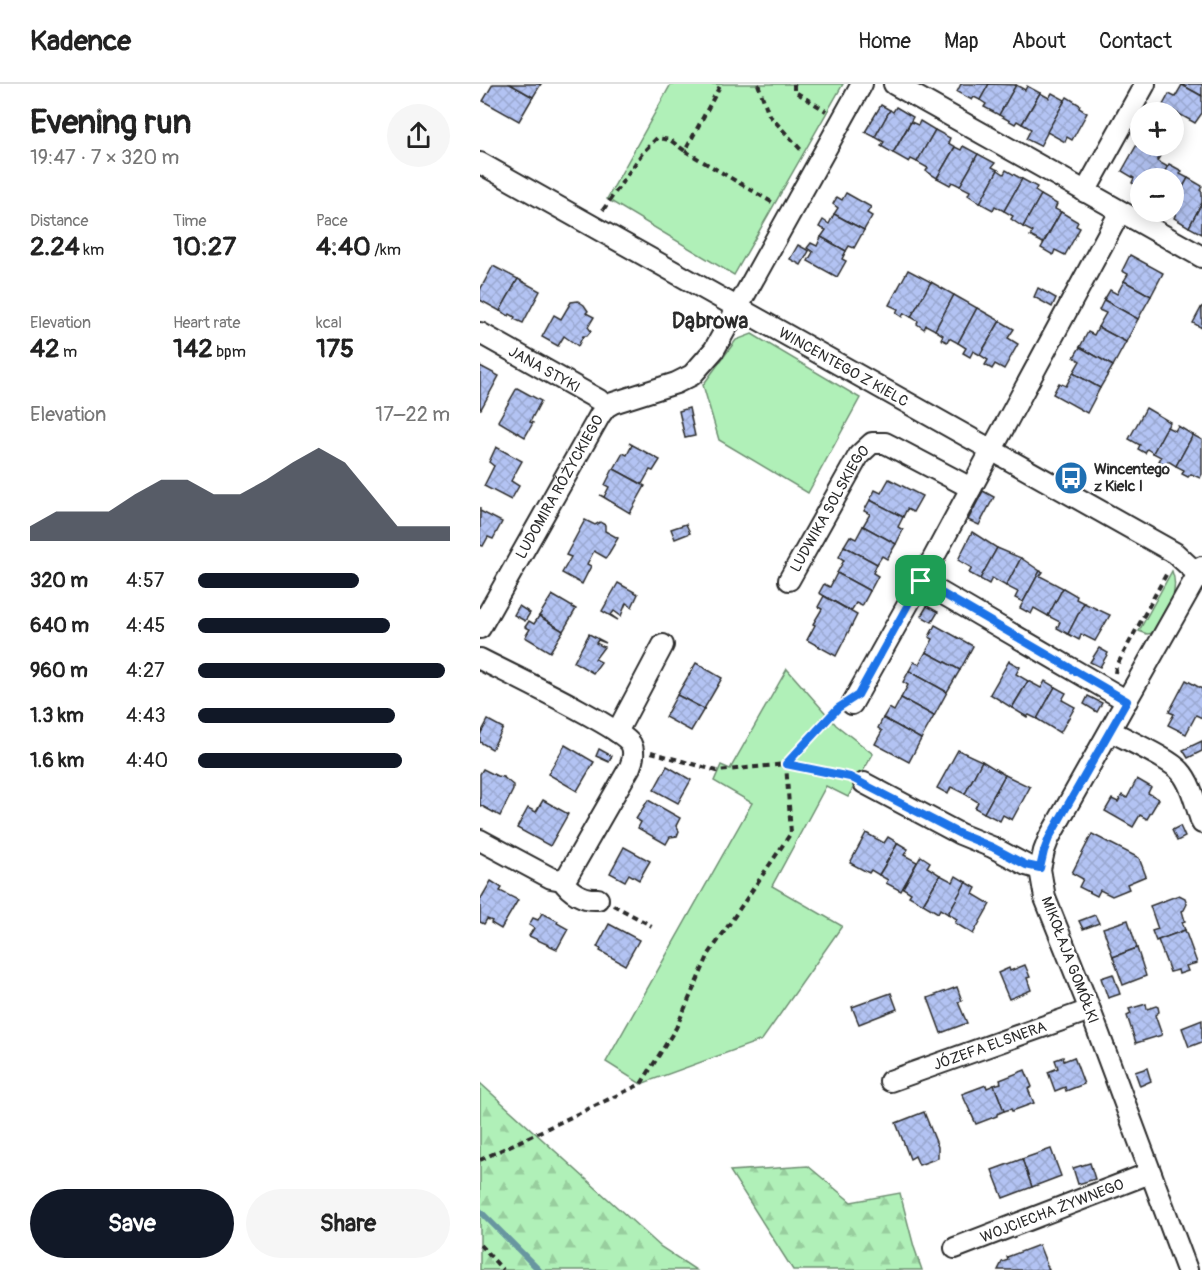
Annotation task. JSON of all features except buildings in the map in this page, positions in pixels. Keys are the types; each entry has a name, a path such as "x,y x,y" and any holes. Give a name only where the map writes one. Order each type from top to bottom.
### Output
{"street":[{"name":"LUDOMIRA RÓŻYCKIEGO","path":"480,627 593,426 606,407 662,390 692,375 714,350 862,84"},
{"path":"894,84 1202,257"},
{"path":"1085,192 1145,84"},
{"name":"WINCENTEGO Z KIELC","path":"480,163 1175,553 1201,573"},
{"path":"855,699 1120,212"},
{"name":"JANA STYKI","path":"480,333 599,400 606,407"},
{"name":"LUDWIKA SOLSKIEGO","path":"789,580 851,466 872,443 885,443 971,488"},
{"name":"MIKOŁAJA GOMÓŁKI","path":"1187,1270 1090,1010 1050,910 1041,884 1040,868 1049,838 1201,573"},
{"path":"921,581 1127,701"},
{"path":"624,738 663,645"},
{"path":"480,659 599,721 624,738 634,755 630,767 568,875 562,879 551,878 480,840"},
{"path":"1111,731 1167,761 1180,771 1190,789 1202,823"},
{"path":"864,783 960,834 992,847 1026,865 1040,868"},
{"path":"562,879 570,890 585,898 598,899"},
{"name":"JÓZEFA ELSNERA","path":"890,1080 1090,1010"},
{"name":"WOJCIECHA ŻYWNEGO","path":"955,1248 1150,1173"}],"path":[{"path":"685,151 721,84"},
{"path":"758,84 769,115 816,166"},
{"path":"794,84 795,91 842,121"},
{"path":"603,211 644,152 657,138 670,140 790,213"},
{"path":"1114,683 1116,667 1169,570 1168,565"},
{"path":"480,1160 641,1084 676,1028 709,954 791,833 786,764 838,708 855,699"},
{"path":"624,738 643,749 717,771 786,764 850,777 864,783"},
{"path":"598,899 652,926"},
{"path":"480,1245 502,1270"}],"green space":[{"path":"671,84 843,84 734,275 607,199"},
{"path":"752,334 860,398 808,493 719,440 703,385 736,340"},
{"path":"1172,571 1175,587 1167,611 1154,633 1147,634 1139,631"},
{"path":"787,669 836,725 873,754 848,797 826,786 772,886 842,926 762,1040 641,1084 606,1062 752,803 714,781 721,765 730,769"},
{"path":"480,1083 661,1247 696,1270 480,1270"},
{"path":"808,1166 851,1202 900,1193 922,1270 793,1270 730,1171"}],"waterway":[{"path":"480,1211 539,1270"}],"place":[{"name":"Wincentego z Kielc I","path":"1071,478"}],"district":[{"name":"Dąbrowa","path":"710,321"}],"route":[{"path":"921,581 1127,701 1049,838 1040,868 1026,865 992,847 960,834 850,777 786,764 838,708 858,695 921,581"}]}
